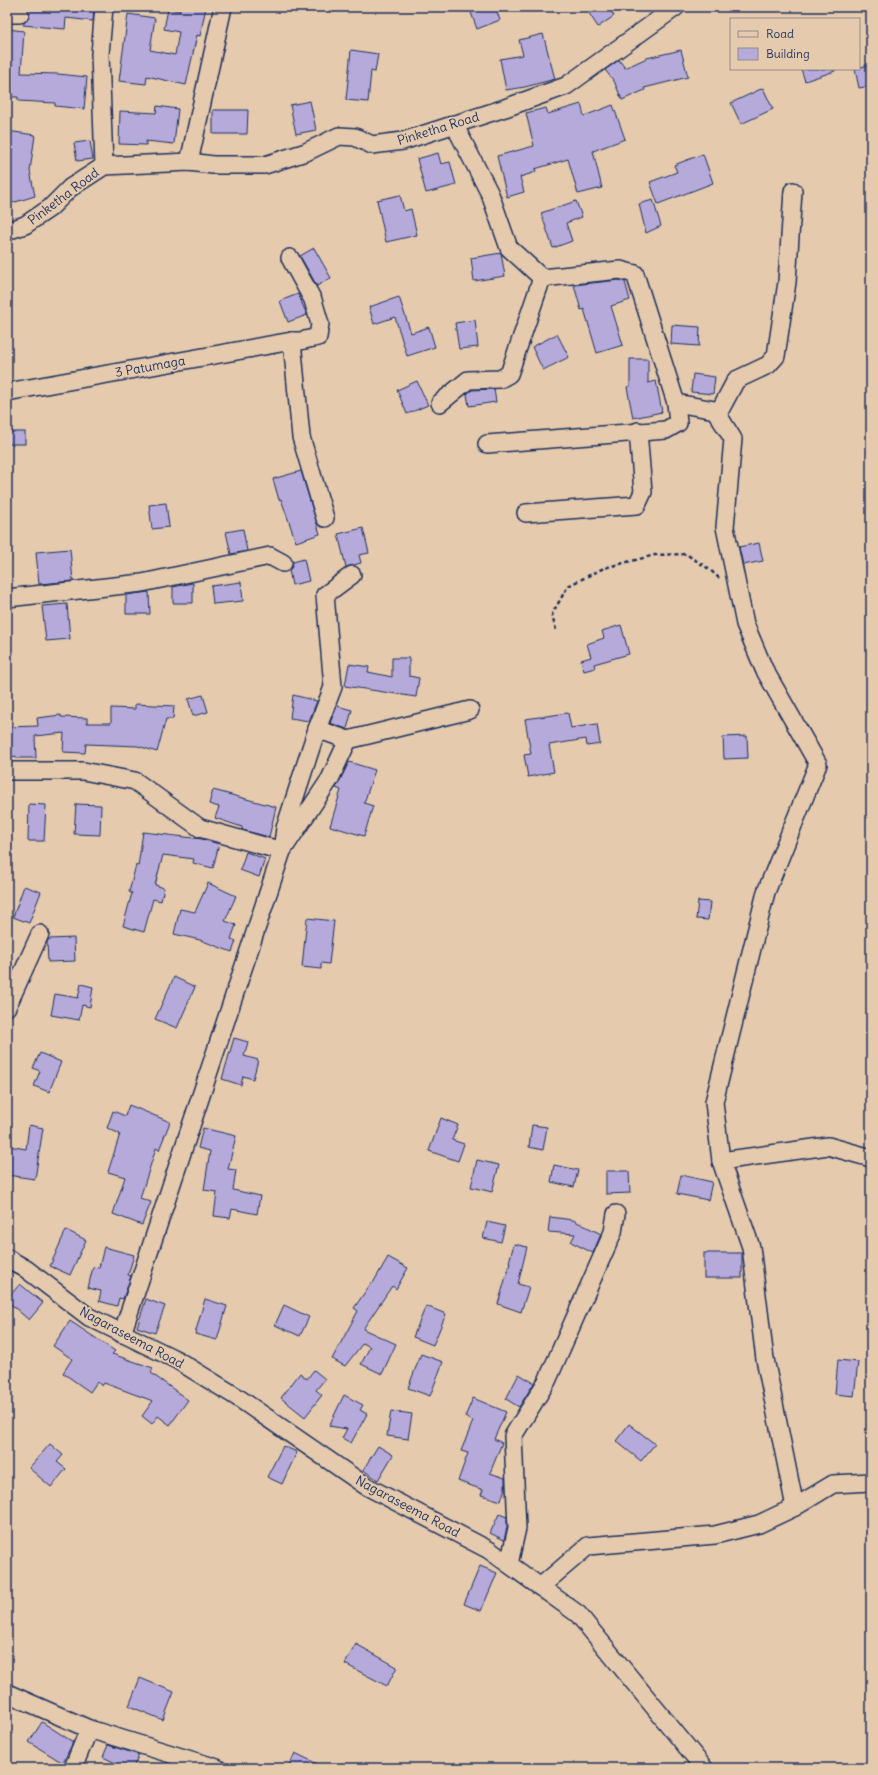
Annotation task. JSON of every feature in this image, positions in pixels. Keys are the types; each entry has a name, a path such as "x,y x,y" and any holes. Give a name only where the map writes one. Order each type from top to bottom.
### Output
{"street":[{"path":"104,7 100,54 104,166"},
{"path":"189,162 223,7"},
{"name":"Pinketha Road","path":"7,231 25,225 50,208 70,188 104,166 189,162 213,165 265,165 306,152 339,136 354,137 372,146 403,141 454,124 566,86 676,7"},
{"path":"454,124 490,194 509,248 542,278 620,270 635,274 676,403 678,423 666,430 487,444"},
{"path":"719,412 736,380 768,365 776,356 788,282 793,191"},
{"name":"3 Patumaga","path":"7,392 292,341 300,341 318,336 320,324 313,300 290,258"},
{"path":"440,403 468,380 500,379 509,374 542,278"},
{"path":"292,341 301,437 326,518"},
{"path":"676,403 716,410 719,412 733,439 726,527 745,624 764,668 818,764 766,892 714,1102 721,1160 751,1247 765,1359 795,1507"},
{"path":"526,513 636,505 643,492 638,432"},
{"path":"7,598 142,583 270,556 283,563"},
{"path":"122,1334 282,851 285,828 316,729 333,687 325,595 352,575"},
{"path":"316,729 348,740 470,710"},
{"path":"282,851 330,779 348,740"},
{"path":"7,771 83,771 135,781 200,828 282,851"},
{"path":"7,1007 40,934"},
{"path":"721,1160 828,1146 871,1158"},
{"path":"509,1564 517,1528 513,1436 547,1381 614,1232 616,1214"},
{"name":"Nagaraseema Road","path":"7,1258 26,1269 89,1317 177,1360 237,1397 366,1486 489,1550 578,1614 704,1768"},
{"path":"540,1587 588,1546 715,1535 759,1524 795,1507 833,1484 871,1482"},
{"path":"7,1693 89,1729 217,1768"},
{"path":"73,1768 89,1729"}],"path":[{"path":"556,630 552,614 568,586 604,568 655,554 686,554 709,569 721,580"}],"building":[{"path":"27,7 94,7 93,21 66,18 65,29 23,25 30,14"},
{"path":"180,7 206,7 200,36 197,35 186,85 147,76 146,84 119,81 128,14 155,18 150,50 175,55 179,32 164,29 168,9 180,11"},
{"path":"469,7 495,7 500,20 477,29"},
{"path":"585,7 608,7 614,16 598,27"},
{"path":"7,29 24,31 21,73 58,74 87,77 84,109 55,106 55,103 18,101 18,97 7,97"},
{"path":"543,34 555,79 525,87 506,90 500,59 523,55 519,40"},
{"path":"351,50 378,54 375,72 371,71 368,102 346,100"},
{"path":"681,50 688,77 644,88 645,90 622,100 614,81 605,70 619,60 625,68 647,58"},
{"path":"871,64 871,86 859,88 855,70 860,70 860,67"},
{"path":"801,70 835,70 835,71 805,81"},
{"path":"763,88 773,109 741,124 731,103"},
{"path":"310,101 316,130 296,134 290,105"},
{"path":"581,104 584,116 613,105 625,139 593,151 602,188 578,194 568,159 535,169 536,172 520,177 524,192 507,197 497,156 534,146 526,113 546,108 548,114"},
{"path":"157,106 178,109 174,144 146,141 146,145 119,144 120,111 156,113"},
{"path":"213,110 248,110 247,134 213,134"},
{"path":"7,131 35,135 30,171 35,196 12,203 7,185"},
{"path":"90,141 93,159 77,161 74,143"},
{"path":"438,153 441,164 450,162 456,185 426,193 417,159"},
{"path":"703,154 713,183 658,204 650,182 677,172 674,165"},
{"path":"400,195 404,211 411,209 417,235 386,242 377,200"},
{"path":"653,200 661,226 646,233 639,204"},
{"path":"576,201 582,217 566,223 572,241 553,248 541,213"},
{"path":"314,248 331,278 317,286 300,256"},
{"path":"501,253 505,276 474,281 471,258"},
{"path":"619,280 625,282 630,300 611,306 623,345 597,353 584,309 581,310 574,285"},
{"path":"298,294 307,315 288,322 280,301"},
{"path":"399,297 411,333 429,327 435,347 407,356 395,317 374,324 369,307"},
{"path":"475,320 478,347 459,349 455,323"},
{"path":"672,325 700,327 699,346 671,344"},
{"path":"557,334 569,357 543,370 532,347"},
{"path":"630,359 648,359 648,383 656,381 662,412 633,418 627,387 630,386"},
{"path":"693,374 715,377 713,394 691,392"},
{"path":"417,381 428,405 407,414 397,390"},
{"path":"494,389 496,402 469,406 467,394 472,390"},
{"path":"7,432 25,432 25,444 7,444"},
{"path":"301,471 320,534 296,542 281,499 279,500 273,479"},
{"path":"166,503 169,527 152,529 149,505"},
{"path":"363,528 369,553 359,555 361,563 346,567 338,534"},
{"path":"243,529 247,551 231,554 226,532"},
{"path":"759,543 763,561 743,565 739,547"},
{"path":"70,549 73,581 39,584 36,552"},
{"path":"304,559 309,581 292,585 289,570 292,567 293,562"},
{"path":"241,582 243,601 213,604 211,586"},
{"path":"193,583 193,603 173,603 173,587"},
{"path":"149,592 150,614 126,614 126,595"},
{"path":"67,604 70,639 46,641 42,606"},
{"path":"621,625 629,654 594,664 595,668 584,671 581,660 591,657 587,644 604,638 602,631"},
{"path":"392,658 409,658 409,676 419,678 416,697 345,686 349,664 369,667 368,672 392,677"},
{"path":"203,695 208,712 193,716 188,699"},
{"path":"293,695 317,701 309,721 290,718"},
{"path":"135,704 174,706 173,719 166,719 157,752 138,746 86,744 85,753 63,752 64,733 35,736 36,758 16,758 16,756 7,758 7,727 38,726 37,718 61,715 61,717 87,718 87,723 111,723 111,708 135,709"},
{"path":"337,706 352,710 347,729 330,723"},
{"path":"568,713 571,728 597,724 600,744 587,746 586,739 549,745 554,772 528,777 524,755 531,754 525,719"},
{"path":"747,736 748,758 724,759 723,737"},
{"path":"349,762 375,770 364,803 373,806 364,836 330,826 341,790 336,788"},
{"path":"213,790 276,807 269,837 242,830 242,827 215,818 219,807 209,804"},
{"path":"29,804 46,805 44,841 28,841"},
{"path":"76,804 101,805 100,835 74,834"},
{"path":"143,832 202,839 219,844 213,868 193,863 194,859 163,855 155,885 164,888 161,901 153,899 144,932 123,926 132,893 129,892 136,865 138,866"},
{"path":"246,852 265,859 259,877 240,870"},
{"path":"208,883 236,896 225,921 236,925 231,939 236,941 232,952 200,940 174,934 180,909 195,912"},
{"path":"24,886 41,892 29,923 13,917"},
{"path":"698,901 710,902 708,920 696,919"},
{"path":"307,918 334,921 329,964 321,963 321,969 302,967"},
{"path":"74,938 75,961 48,962 47,942 49,939"},
{"path":"174,977 195,987 177,1028 155,1019"},
{"path":"81,984 93,987 90,1007 82,1005 79,1020 51,1015 55,994 78,998"},
{"path":"234,1038 248,1042 244,1056 258,1060 253,1079 243,1076 241,1085 222,1079"},
{"path":"40,1053 61,1062 49,1092 34,1086 40,1071 33,1068"},
{"path":"129,1105 170,1122 159,1150 156,1148 140,1198 151,1202 142,1225 113,1214 125,1177 108,1172 120,1134 107,1128 113,1111 125,1116"},
{"path":"441,1118 458,1125 452,1140 464,1144 458,1161 429,1151"},
{"path":"29,1125 43,1128 35,1179 7,1175 9,1146 26,1149"},
{"path":"532,1125 547,1127 543,1150 529,1147"},
{"path":"203,1128 236,1136 228,1169 236,1170 233,1190 260,1196 257,1214 232,1209 230,1218 214,1216 217,1192 204,1190 210,1151 198,1148"},
{"path":"477,1160 499,1165 492,1192 471,1187"},
{"path":"554,1165 578,1170 574,1187 551,1182"},
{"path":"606,1171 629,1171 630,1193 606,1194"},
{"path":"681,1175 712,1182 708,1200 677,1194"},
{"path":"550,1217 573,1220 601,1234 593,1253 571,1242 575,1234 548,1232"},
{"path":"487,1222 505,1226 501,1242 483,1238"},
{"path":"66,1230 86,1240 70,1275 50,1266"},
{"path":"514,1244 527,1247 518,1284 529,1287 521,1312 498,1304"},
{"path":"104,1247 134,1255 128,1275 131,1276 123,1299 119,1298 117,1306 99,1301 101,1291 88,1288 93,1267 99,1268"},
{"path":"704,1253 742,1253 742,1278 704,1278"},
{"path":"388,1257 408,1268 396,1289 392,1286 363,1329 396,1344 382,1374 361,1364 370,1347 363,1343 345,1366 332,1359 358,1311 354,1308 372,1282 373,1283"},
{"path":"20,1284 43,1303 29,1320 7,1301 7,1299"},
{"path":"146,1299 165,1306 155,1333 137,1327"},
{"path":"205,1299 227,1306 217,1340 195,1334"},
{"path":"284,1305 309,1317 300,1336 275,1325"},
{"path":"426,1306 446,1314 433,1345 413,1337"},
{"path":"70,1321 115,1351 112,1354 153,1368 151,1373 188,1400 170,1425 158,1416 152,1424 142,1416 153,1401 104,1383 102,1386 97,1382 90,1392 63,1373 72,1359 53,1346"},
{"path":"421,1354 443,1362 430,1396 408,1388"},
{"path":"838,1360 858,1362 854,1396 835,1394"},
{"path":"314,1370 325,1379 316,1390 322,1395 305,1417 281,1398 300,1373 307,1379"},
{"path":"519,1374 534,1383 519,1407 506,1399"},
{"path":"344,1395 363,1405 360,1410 367,1414 351,1443 342,1438 347,1429 329,1426"},
{"path":"473,1398 506,1412 494,1439 502,1443 490,1473 505,1478 505,1488 501,1501 481,1495 483,1490 458,1481 468,1453 461,1451 473,1421 465,1417"},
{"path":"391,1411 412,1414 408,1439 387,1436"},
{"path":"629,1424 655,1444 641,1461 616,1441"},
{"path":"50,1444 63,1455 57,1462 66,1469 51,1487 29,1468"},
{"path":"283,1446 297,1452 282,1484 267,1477"},
{"path":"378,1446 393,1455 378,1480 363,1470"},
{"path":"499,1514 507,1517 507,1527 504,1540 490,1533"},
{"path":"480,1566 497,1573 481,1611 464,1604"},
{"path":"356,1644 397,1667 387,1686 345,1664"},
{"path":"140,1678 174,1692 163,1720 129,1706"},
{"path":"42,1722 73,1742 63,1763 29,1742"},
{"path":"108,1745 139,1755 133,1768 126,1768 103,1757"},
{"path":"295,1753 326,1768 288,1768"}]}
